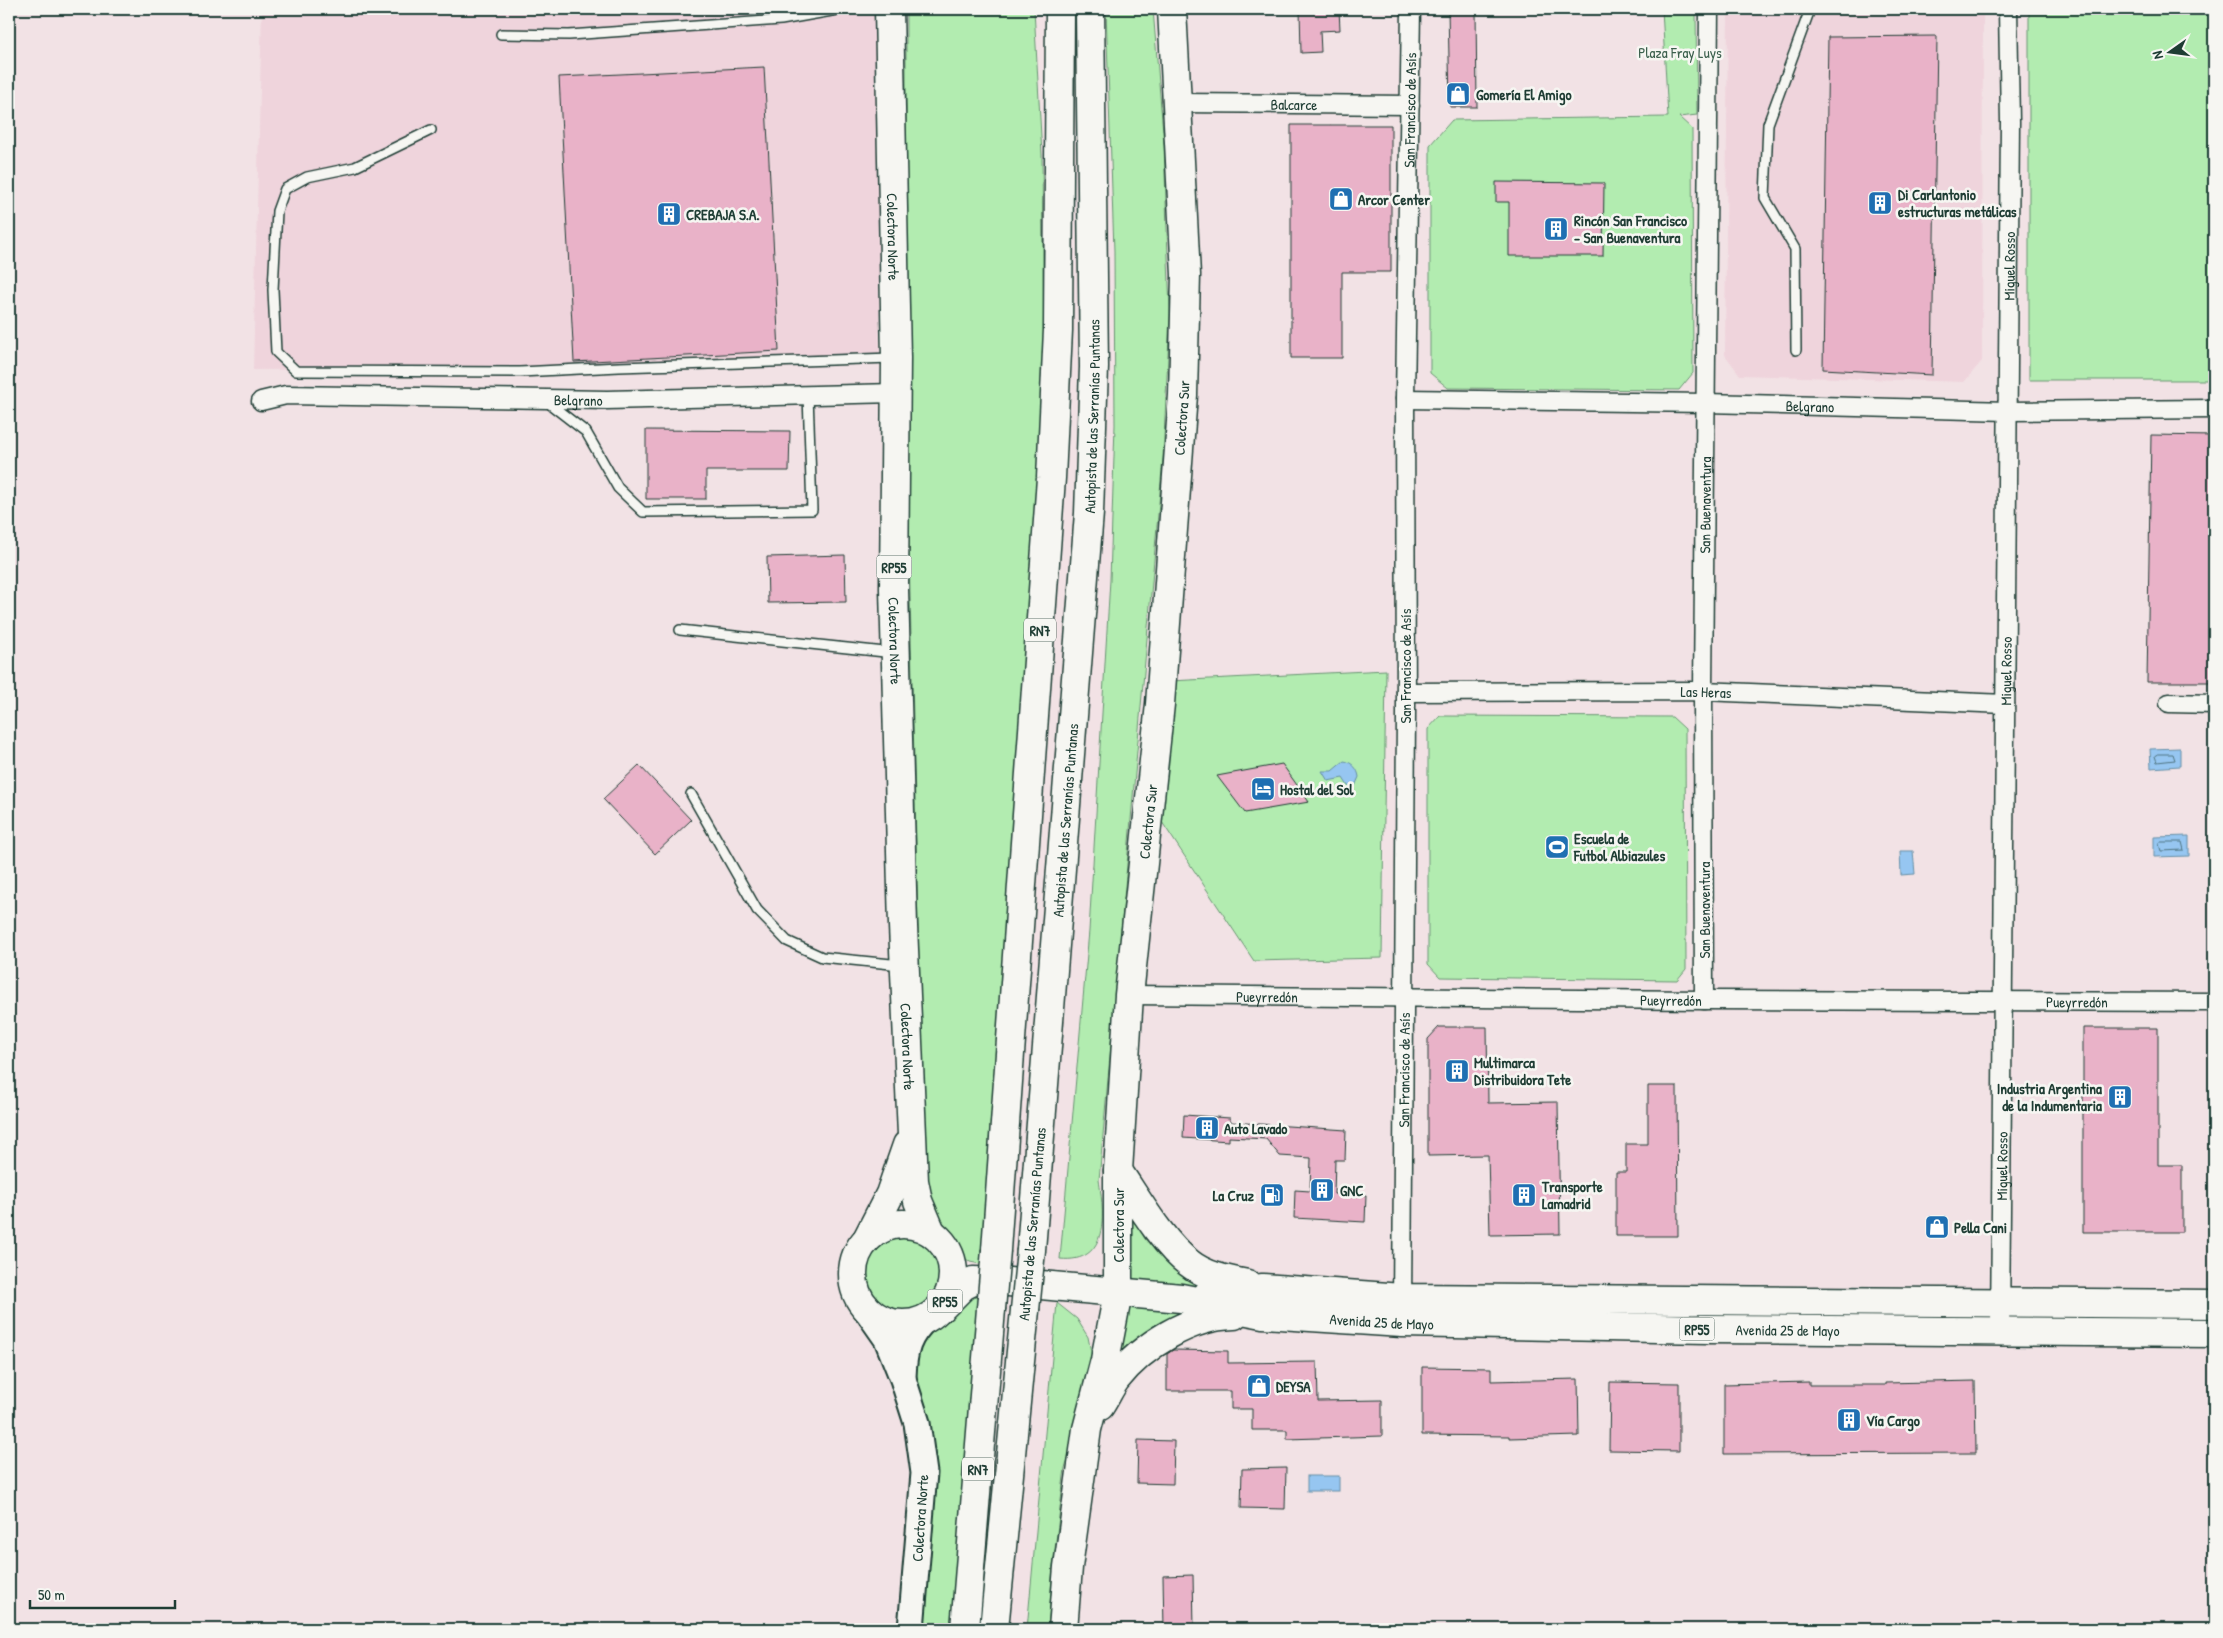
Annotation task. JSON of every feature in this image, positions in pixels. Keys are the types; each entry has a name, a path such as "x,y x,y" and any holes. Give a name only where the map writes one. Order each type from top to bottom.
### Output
{"main road":[{"name":"Colectora Norte","path":"889,9 896,358 894,589 909,1075 913,1124 914,1181 918,1201 939,1240"},
{"name":"RN7","path":"965,1629 996,1250 1051,478 1059,312 1060,9"},
{"name":"Autopista de las Serranías Puntanas","path":"994,1629 1031,1250 1089,513 1094,367 1091,9"},
{"name":"Colectora Sur","path":"1063,1629 1068,1567 1087,1428 1105,1360 1118,1293 1118,1172 1129,995 1160,704 1182,395 1186,275 1172,9"},
{"name":"Colectora Norte","path":"867,1239 890,1194 903,1162 913,1124"},
{"path":"1118,1172 1159,1232 1189,1263 1263,1301"},
{"name":"RP55","path":"904,1223 921,1226 939,1240 953,1264 953,1281 948,1297 934,1312 910,1324 894,1324 879,1318 866,1309 857,1295 853,1280 854,1262 860,1246 872,1234 887,1225 904,1223"},
{"name":"Avenida 25 de Mayo","path":"939,1240 962,1265 972,1272 1009,1282"},
{"name":"Avenida 25 de Mayo","path":"934,1312 963,1286 973,1281 1009,1282 1181,1298 1402,1310 1707,1315 2000,1332 2214,1333"},
{"path":"1087,1428 1116,1380 1137,1358 1164,1337 1217,1315 1263,1301"},
{"name":"Avenida 25 de Mayo","path":"1707,1315 2000,1303 2214,1304"}],"street":[{"name":"San Francisco de Asís","path":"1402,1310 1406,692 1405,399 1411,9"},
{"name":"San Buenaventura","path":"1704,1000 1704,691 1709,9"},
{"name":"Miguel Rosso","path":"2000,1332 2010,122 2008,9"},
{"name":"Balcarce","path":"1178,103 1410,105"},
{"name":"Belgrano","path":"262,401 286,395 607,400 895,393"},
{"name":"Belgrano","path":"1405,399 2008,412 2214,409"},
{"name":"Las Heras","path":"1406,692 1704,691 2005,704"},
{"path":"2169,703 2214,704"},
{"name":"Pueyrredón","path":"1129,995 2214,1002"},
{"name":"Colectora Norte","path":"866,1309 887,1339 903,1379 917,1423 924,1473 911,1629"},
{"name":"Colectora Norte","path":"903,1379 904,1353 920,1325 934,1312"}],"lane":[{"path":"501,34 569,35 762,21 843,9"},
{"path":"1796,350 1795,249 1766,198 1768,124 1808,15 1808,9"},
{"path":"431,130 355,167 307,177 285,189 277,211 273,290 276,352 296,371 520,372 896,358"},
{"path":"543,399 586,432 618,488 643,512 812,510 808,395"},
{"path":"680,630 896,654"},
{"path":"691,794 757,910 787,941 822,957 906,965"}],"shaded area":[{"path":"262,9 876,9 880,364 253,370"},
{"path":"1728,9 1983,9 1982,361 1964,382 1740,375 1725,355"}],"green space":[{"path":"906,9 1034,9 1042,155 1044,369 1040,540 985,1265 970,1262 960,1254 928,1208 921,1052 906,426"},
{"path":"1106,9 1153,9 1164,145 1170,314 1163,458 1099,1180 1102,1221 1096,1245 1088,1253 1076,1258 1060,1259 1089,931 1110,580 1115,425 1114,251"},
{"name":"Rincón San Francisco - San Buenaventura","path":"1662,9 1696,9 1697,115 1679,117 1692,129 1693,373 1679,390 1448,388 1430,373 1430,145 1452,120 1668,117"},
{"path":"2029,9 2214,9 2214,380 2029,380"},
{"path":"1386,670 1382,958 1254,961 1160,819 1170,681"},
{"name":"Escuela de Futbol Albiazules","path":"1440,716 1672,717 1685,729 1686,969 1677,980 1440,977 1428,964 1428,729"},
{"path":"1123,1201 1145,1239 1165,1260 1199,1287 1125,1280"},
{"path":"902,1233 918,1237 931,1245 939,1258 943,1274 939,1290 931,1303 918,1311 902,1315 886,1311 873,1303 865,1290 861,1274 865,1258 873,1245 886,1237"},
{"path":"970,1297 983,1297 954,1629 917,1629 912,1368 924,1331"},
{"path":"1127,1302 1191,1307 1159,1324 1117,1363"},
{"path":"1057,1303 1077,1319 1088,1337 1092,1357 1079,1419 1065,1468 1053,1565 1048,1629 1027,1629"},
{"path":"1733,1314 1974,1315 1974,1321 1733,1319"},
{"path":"2024,1314 2214,1315 2214,1320 2025,1319"}],"water":[{"path":"2180,748 2180,766 2151,768 2150,749"},
{"path":"1344,761 1352,764 1357,771 1359,777 1355,786 1348,786 1343,778 1328,781 1322,771 1332,771"},
{"path":"2189,836 2189,856 2154,857 2154,837"},
{"path":"1900,851 1913,851 1915,874 1901,875"},
{"path":"1307,1476 1339,1476 1339,1491 1307,1491"}],"building":[{"path":"1300,9 1339,9 1340,30 1320,31 1321,52 1301,53"},
{"path":"1448,9 1476,9 1477,107 1450,107"},
{"name":"Di Carlantonio estructuras metálicas","path":"1937,36 1932,375 1823,369 1828,37"},
{"name":"CREBAJA S.A.","path":"764,67 779,351 574,362 559,77"},
{"name":"Arcor Center","path":"1291,125 1391,125 1391,272 1342,272 1342,358 1291,358"},
{"name":"Rincón San Francisco - San Buenaventura","path":"1496,182 1604,183 1603,256 1509,256 1509,202 1496,202"},
{"path":"646,430 790,431 789,471 706,471 706,499 646,499"},
{"path":"2151,435 2214,436 2214,682 2147,682"},
{"path":"845,555 846,602 768,603 767,557"},
{"name":"Hostal del Sol","path":"1282,764 1309,802 1245,813 1217,776"},
{"path":"639,765 691,820 655,854 603,799"},
{"path":"1439,1027 1487,1027 1488,1103 1558,1102 1560,1234 1490,1235 1488,1155 1428,1156 1428,1039"},
{"name":"Industria Argentina de la Indumentaria","path":"2083,1028 2158,1028 2158,1165 2182,1165 2182,1232 2083,1232"},
{"path":"1648,1086 1677,1086 1678,1236 1616,1236 1616,1172 1626,1172 1626,1144 1648,1144"},
{"path":"1184,1115 1230,1118 1230,1122 1346,1130 1345,1160 1335,1160 1334,1194 1366,1195 1365,1222 1294,1218 1295,1190 1310,1191 1311,1158 1280,1156 1266,1139 1229,1137 1229,1141 1183,1138"},
{"path":"1173,1350 1228,1351 1228,1363 1317,1362 1318,1401 1382,1400 1382,1436 1287,1439 1287,1430 1252,1430 1252,1409 1231,1409 1231,1391 1167,1391 1167,1354"},
{"path":"1422,1367 1491,1368 1491,1381 1578,1379 1579,1436 1509,1438 1509,1436 1422,1435"},
{"path":"1975,1381 1976,1453 1724,1454 1724,1384 1809,1382 1809,1385 1885,1385 1885,1383"},
{"path":"1610,1382 1679,1383 1679,1451 1609,1450"},
{"path":"1138,1440 1174,1441 1173,1484 1137,1483"},
{"path":"1286,1468 1285,1509 1241,1508 1242,1469"},
{"path":"1193,1575 1194,1629 1164,1629 1163,1576"}],"place":[{"name":"Gomería El Amigo","path":"1458,94"},
{"name":"Arcor Center","path":"1341,199"},
{"name":"Di Carlantonio estructuras metálicas","path":"1880,203"},
{"name":"CREBAJA S.A.","path":"669,214"},
{"name":"Rincón San Francisco - San Buenaventura","path":"1556,229"},
{"name":"Hostal del Sol","path":"1263,789"},
{"name":"Escuela de Futbol Albiazules","path":"1557,847"},
{"name":"Multimarca Distribuidora Tete","path":"1457,1071"},
{"name":"Industria Argentina de la Indumentaria","path":"2120,1097"},
{"name":"Auto Lavado","path":"1207,1128"},
{"name":"GNC","path":"1322,1190"},
{"name":"La Cruz","path":"1272,1195"},
{"name":"Transporte Lamadrid","path":"1524,1195"},
{"name":"Pella Cani","path":"1937,1227"},
{"name":"DEYSA","path":"1259,1386"},
{"name":"Vía Cargo","path":"1849,1420"}],"park label":[{"name":"Plaza Fray Luys","path":"1680,52"}]}
